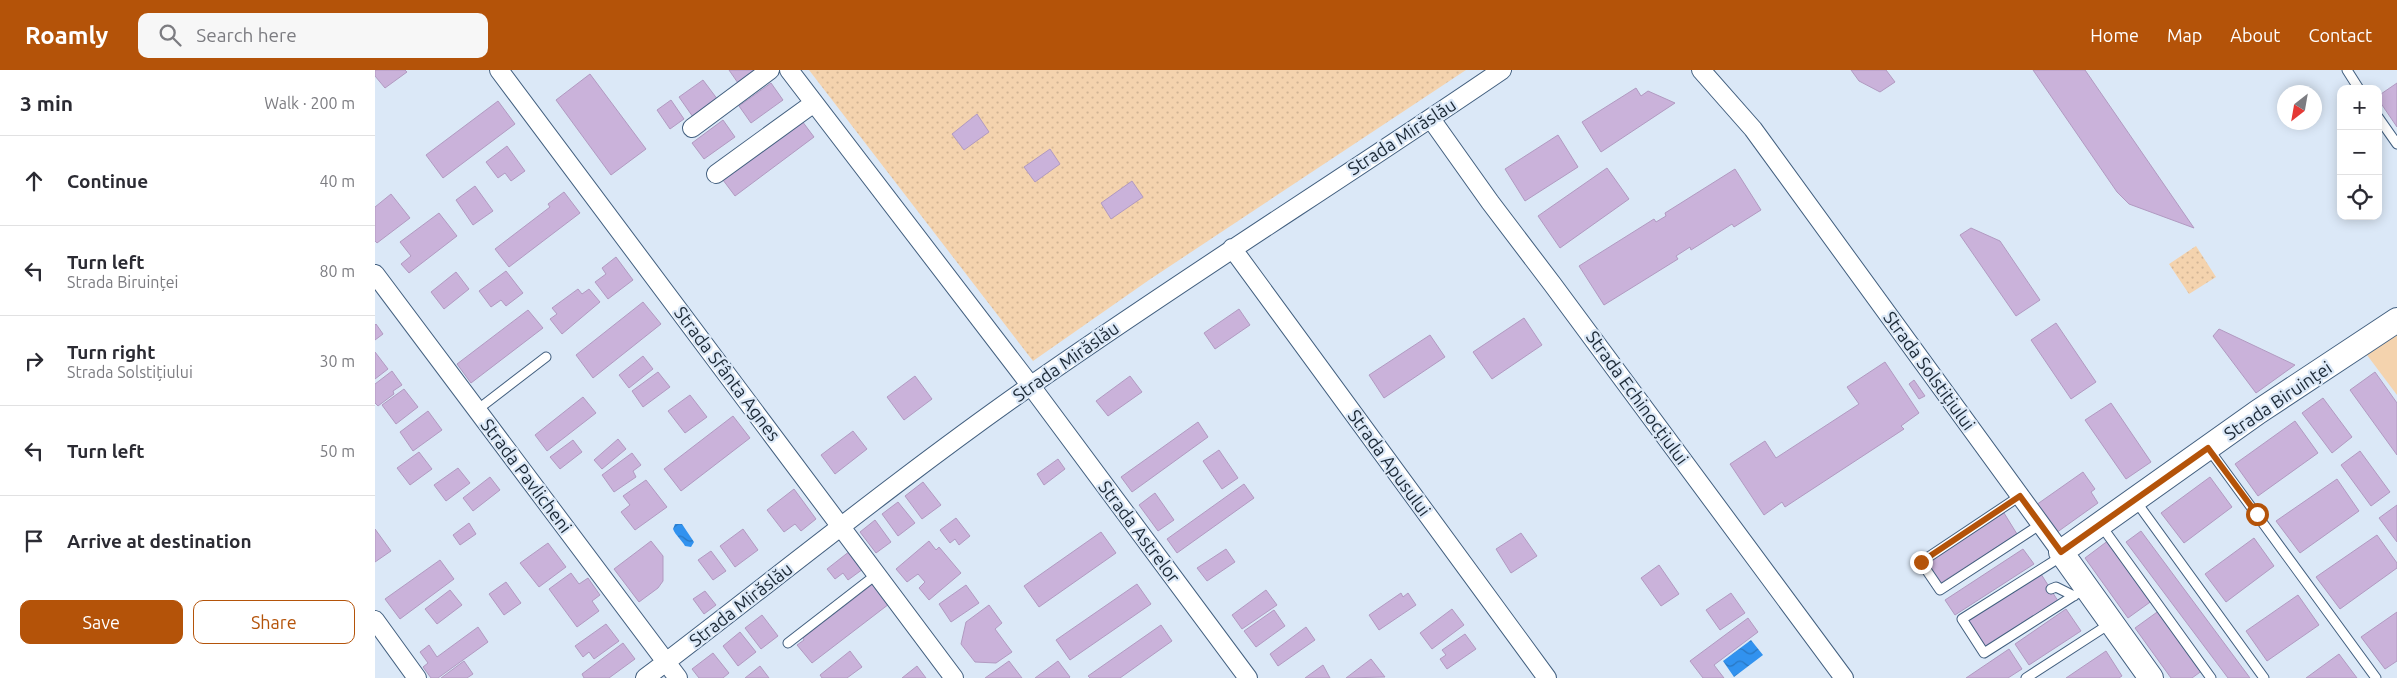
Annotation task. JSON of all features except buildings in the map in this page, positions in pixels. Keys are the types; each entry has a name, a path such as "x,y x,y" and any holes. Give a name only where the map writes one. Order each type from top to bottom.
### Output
{"street":[{"name":"Strada Sfânta Agnes","path":"499,70 954,678"},
{"path":"692,128 770,70"},
{"name":"Strada Astrelor","path":"789,70 1031,386 1248,678"},
{"name":"Strada Mirăslău","path":"645,678 842,527 1031,386 1232,248 1503,70"},
{"name":"Strada Solstițiului","path":"1701,70 1753,129 2062,553 2080,592 2111,622 2151,678"},
{"path":"716,174 814,104"},
{"name":"Strada Echinocțiului","path":"1431,119 1485,195 1844,678"},
{"name":"Strada Apusului","path":"1232,248 1547,678"},
{"name":"Strada Pavlicheni","path":"375,274 678,678"},
{"name":"Strada Biruinței","path":"2062,553 2208,448 2397,320"},
{"path":"375,620 417,678"}],"lane":[{"path":"2347,70 2356,85"},
{"path":"2382,123 2397,144"},
{"path":"477,410 546,357"},
{"path":"2208,448 2377,678"},
{"path":"2020,496 1921,562 1940,590 2041,524"},
{"path":"2135,499 2264,678"},
{"path":"2100,524 2211,678"},
{"path":"2062,553 1962,619 1984,653 2080,592"},
{"path":"789,643 877,574"},
{"path":"2051,589 2056,587 2080,592"},
{"path":"2026,678 2111,622"}],"shaded area":[{"path":"809,70 1466,70 1149,280 1033,361"},
{"path":"2196,246 2216,277 2189,294 2169,264"},
{"path":"2397,334 2397,395 2367,355"}],"water":[{"path":"675,524 682,524 694,542 691,547 685,546 676,534 673,529"},
{"path":"1751,640 1763,655 1734,677 1723,661"}],"route":[{"path":"1921,562 2020,496 2061,552 2208,448 2257,514"}]}
